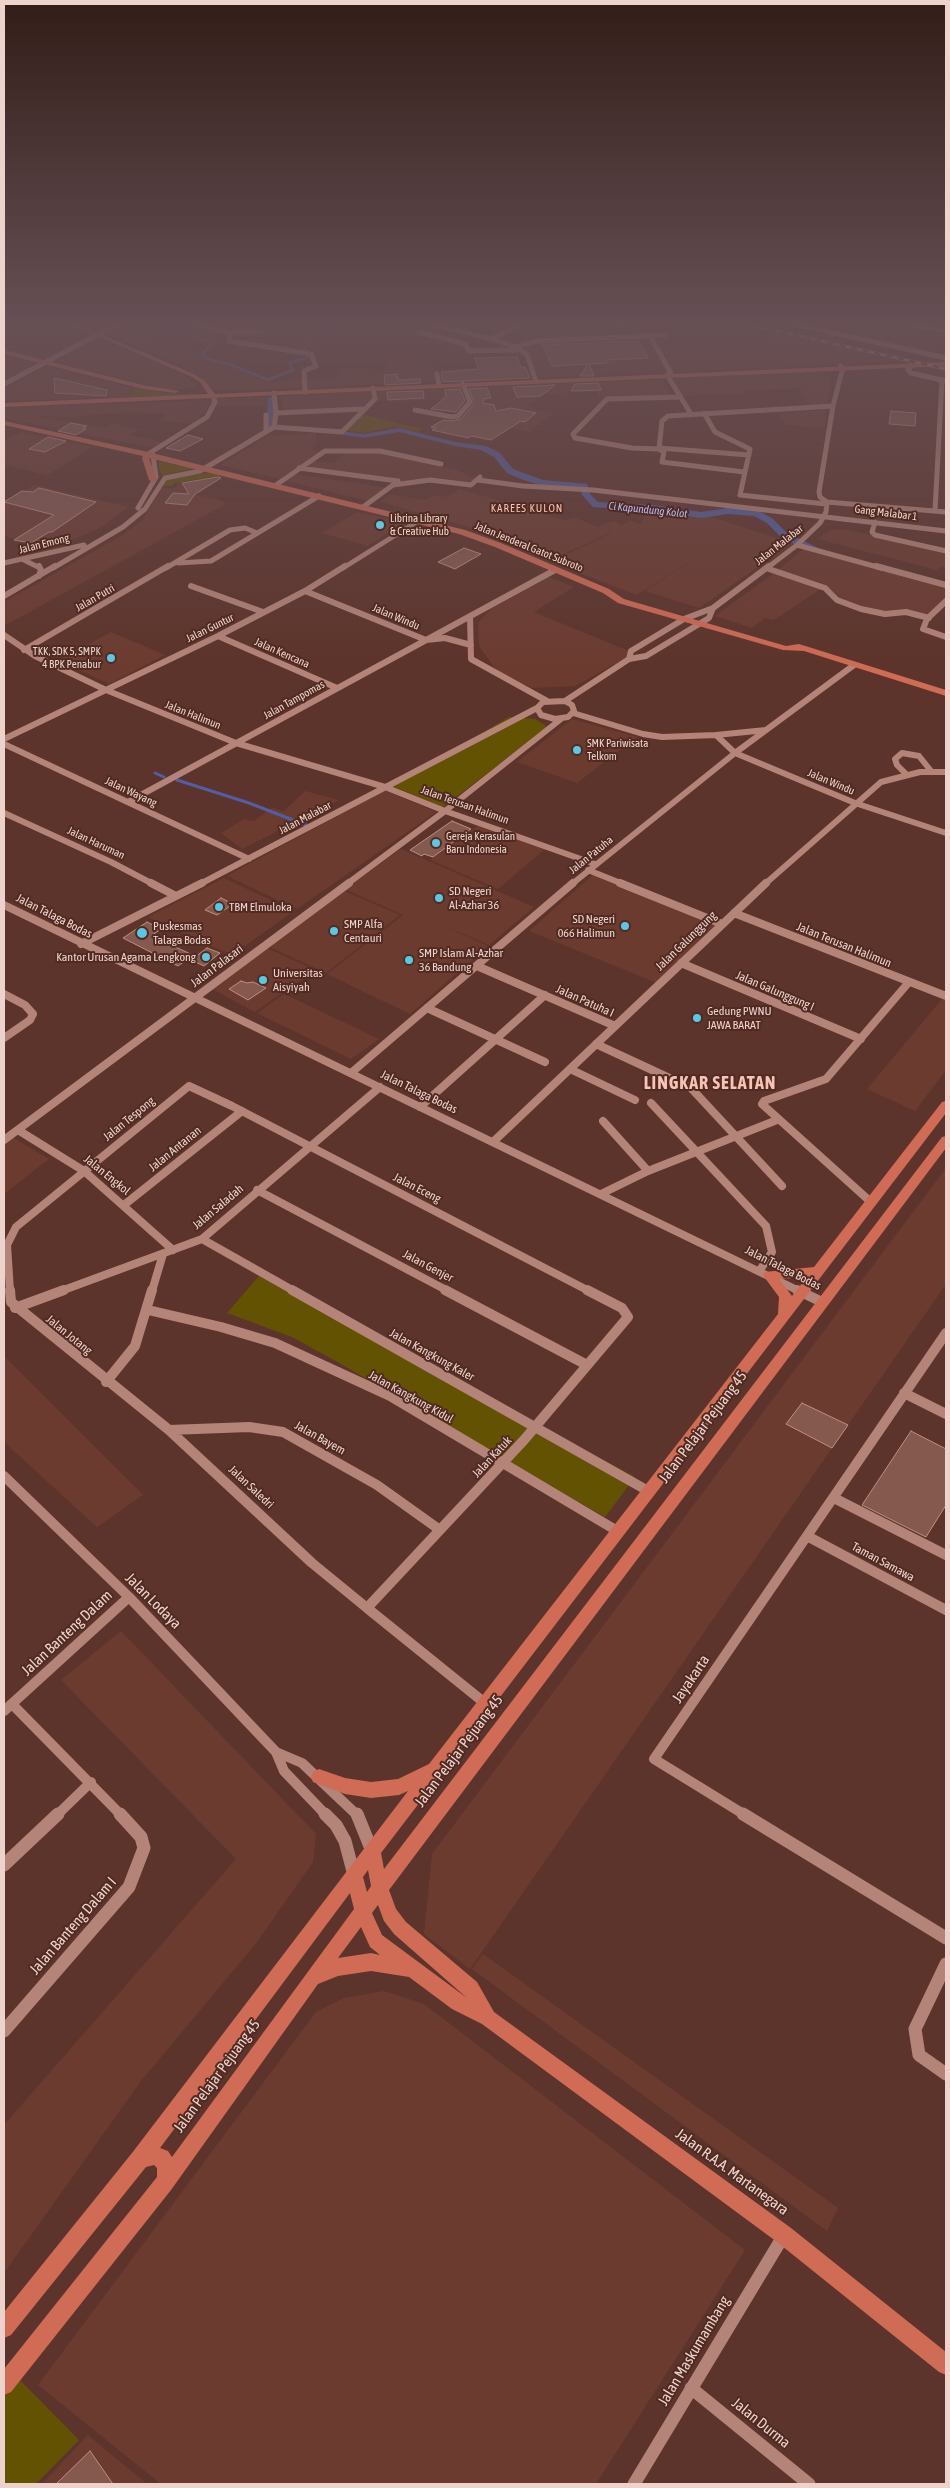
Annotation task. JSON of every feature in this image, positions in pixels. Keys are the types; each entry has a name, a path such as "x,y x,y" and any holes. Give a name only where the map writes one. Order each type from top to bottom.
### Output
{"main road":[{"name":"Jalan Jenderal Gatot Subroto","path":"66,437 206,468 482,538 606,591 621,600 786,648 803,649"},
{"path":"151,455 145,458 153,480"},
{"name":"Jalan Jenderal Gatot Subroto","path":"606,591 627,594 709,618 946,693"},
{"name":"Jalan Pelajar Pejuang 45","path":"4,2328 139,2160 354,1875 804,1293 946,1105"},
{"name":"Jalan Pelajar Pejuang 45","path":"4,2385 164,2182 312,1978 946,1140"},
{"path":"765,1272 819,1271"},
{"path":"765,1272 786,1296 784,1318"},
{"path":"319,1777 345,1786 371,1790 399,1787 424,1776 444,1759"},
{"name":"Jalan R.A.A. Martanegara","path":"372,1852 380,1889 390,1916 400,1928 471,1988 488,2018"},
{"name":"Jalan R.A.A. Martanegara","path":"354,1875 362,1912 376,1941 415,1973 458,2003 488,2018 784,2235 946,2365"},
{"path":"312,1978 338,1966 371,1962 391,1964 415,1973"},
{"path":"139,2160 146,2155 154,2155 161,2158 166,2165 167,2174 164,2182"}],"street":[{"path":"151,455 178,437"},
{"path":"4,596 92,543 111,535 138,515 150,502 165,478 194,473 206,468 256,437"},
{"path":"575,437 647,450 659,449 749,455"},
{"path":"659,449 661,437"},
{"path":"726,437 750,449 740,495 946,512"},
{"name":"Jalan Malabar","path":"629,659 631,651 684,619 713,608 806,538 820,523 824,516 826,503 820,497 819,492 828,437"},
{"path":"935,511 940,437"},
{"path":"659,449 664,452 662,462 744,472"},
{"path":"276,485 323,452 334,450 380,451 441,464"},
{"path":"299,468 398,481 363,507"},
{"path":"393,486 430,480 471,485 479,478 523,486 593,490"},
{"path":"92,543 138,508 153,480"},
{"name":"Gang Malabar 1","path":"593,490 946,531"},
{"name":"Jalan Putri","path":"176,563 211,561 319,496"},
{"name":"Jalan Guntur","path":"4,739 218,636 304,590 418,521"},
{"path":"875,522 872,532 875,535 946,551"},
{"name":"Jalan Putri","path":"24,650 230,530 245,528 257,533"},
{"name":"Jalan Emong","path":"4,563 92,543"},
{"path":"797,545 946,585"},
{"path":"19,560 28,560 38,565 41,570 39,576"},
{"path":"766,568 820,586 837,600 862,609 885,614 906,612 929,618"},
{"name":"Jalan Tampomas","path":"128,802 555,570"},
{"path":"191,586 263,612"},
{"name":"Jalan Windu","path":"304,590 426,640 445,638 471,645"},
{"path":"946,601 929,618 923,629 946,637"},
{"path":"709,618 713,608"},
{"path":"470,616 471,659 474,662 547,701 565,701 574,708 573,714"},
{"name":"Jalan Malabar","path":"565,701 629,659 646,656 709,618"},
{"name":"Jalan Halimun","path":"4,635 24,650 106,690 236,743 385,787"},
{"name":"Jalan Kencana","path":"218,636 337,688"},
{"name":"Jalan Patuha","path":"351,1073 595,864 735,753 854,665"},
{"name":"Jalan Malabar","path":"81,944 249,859 537,708 547,701"},
{"path":"537,708 538,713 545,717 560,719"},
{"path":"445,811 560,719 573,714 643,734 662,737 716,735 766,730"},
{"name":"Jalan Windu","path":"716,735 735,753 855,803 946,833"},
{"name":"Jalan Wayang","path":"4,744 249,859"},
{"path":"906,774 897,765 895,759 902,753 919,756 932,772"},
{"name":"Jalan Galunggung","path":"493,1142 734,912 855,803 881,782 906,774 946,772"},
{"name":"Jalan Terusan Halimun","path":"385,787 445,811 595,864"},
{"name":"Jalan Palasari","path":"4,1140 445,811"},
{"name":"Jalan Haruman","path":"4,813 111,862 176,896"},
{"path":"588,870 722,924"},
{"name":"Jalan Talaga Bodas","path":"4,905 81,944 765,1272 822,1302"},
{"name":"Jalan Terusan Halimun","path":"734,912 946,996"},
{"name":"Jalan Galunggung I","path":"681,963 861,1038"},
{"name":"Jalan Patuha I","path":"476,966 615,1026"},
{"path":"872,1203 763,1106 764,1102 826,1078 909,982"},
{"path":"4,994 25,1005 33,1014 30,1020 4,1038"},
{"name":"Jalan Patuha I","path":"420,1107 545,996"},
{"path":"426,1008 545,1062"},
{"path":"596,1044 691,1088 735,1138 782,1186"},
{"path":"570,1069 635,1100"},
{"name":"Jalan Eceng","path":"189,1086 242,1111 622,1308 628,1317"},
{"name":"Jalan Tespong","path":"15,1308 11,1302 8,1240 16,1227 189,1086"},
{"name":"Jalan Saladah","path":"15,1308 202,1239 257,1190 380,1087"},
{"path":"651,1103 766,1226 772,1252 765,1272"},
{"name":"Jalan Antanan","path":"124,1205 242,1111"},
{"path":"600,1194 648,1170 735,1138 777,1120"},
{"path":"603,1121 648,1170"},
{"name":"Jalan Engkol","path":"18,1130 84,1170 173,1250"},
{"name":"Jalan Genjer","path":"257,1190 588,1365"},
{"name":"Jalan Kangkung Kaler","path":"202,1239 650,1492"},
{"path":"106,1382 135,1346 148,1310 163,1254"},
{"name":"Jalan Jotang","path":"15,1308 106,1382"},
{"name":"Jalan Kangkung Kidul","path":"148,1310 221,1327 275,1343 390,1396 619,1532"},
{"name":"Jalan Katuk","path":"367,1608 503,1464 628,1317"},
{"name":"Jayakarta","path":"946,1333 943,1345 904,1393 654,1760 946,1938"},
{"name":"Jalan Saledri","path":"106,1382 169,1430 312,1563 486,1704"},
{"path":"904,1393 946,1414"},
{"name":"Jalan Bayem","path":"169,1430 249,1427 283,1432 377,1485 440,1530"},
{"name":"Jalan Lodaya","path":"4,1476 129,1597 276,1752 284,1771 336,1825 345,1841 354,1875"},
{"path":"834,1498 946,1556"},
{"name":"Taman Samawa","path":"807,1536 946,1610"},
{"name":"Jalan Banteng Dalam","path":"8,1708 129,1597"},
{"name":"Jalan Banteng Dalam I","path":"4,2031 129,1887 141,1860 144,1848 141,1837 91,1782 8,1708"},
{"name":"Jalan Lodaya","path":"276,1752 302,1763 357,1814 372,1852"},
{"path":"4,1865 91,1782"},
{"path":"946,1964 915,2029 919,2056 946,2074"},
{"name":"Jalan Maskumambang","path":"634,2484 784,2235"},
{"name":"Jalan Durma","path":"691,2388 809,2484"}],"shaded area":[{"path":"11,437 46,437 93,447 47,475 4,465 4,441"},
{"path":"99,437 139,437 162,442 153,448"},
{"path":"266,437 316,437 317,444 311,450 319,452 280,479 220,465"},
{"path":"347,451 388,453 457,470 471,477 482,478 476,483 424,479 408,483 390,481 391,477 305,470 313,461 333,463"},
{"path":"161,462 191,469 162,475 158,464"},
{"path":"217,472 228,475 174,483 172,486 160,486 166,479"},
{"path":"296,474 390,488 369,501 286,481"},
{"path":"221,478 197,495 223,501 224,505 4,626 4,602 121,536 142,520 162,488 175,488 178,483"},
{"path":"34,485 129,507 98,529 53,548 4,536 4,503"},
{"path":"460,489 564,520 576,518 598,527 613,521 621,524 617,527 631,521 640,524 650,509 711,517 793,543 772,558 720,542 771,558 699,608 645,591 705,552 637,595 550,562 610,533 548,561 483,531 380,502 390,494 425,500 435,495 445,497"},
{"path":"357,512 404,522 368,546 322,533"},
{"path":"844,529 946,552 946,567 942,566 937,570 817,539 830,530"},
{"path":"806,547 946,586 946,601 933,616 906,611 896,615 845,601 822,583 778,570"},
{"path":"777,571 824,587 774,620 765,618 752,628 715,616"},
{"path":"549,577 574,587 534,612 634,653 575,686 532,688 497,671 479,646 478,623 491,609"},
{"name":"TKK, SDK 5, SMPK 4 BPK Penabur","path":"111,632 165,655 109,684 58,660"},
{"path":"509,717 535,719 545,725 546,728 443,807 392,786"},
{"name":"SMK Pariwisata Telkom","path":"572,719 637,737 577,783 517,762"},
{"path":"385,790 436,812 297,909 227,876"},
{"path":"305,791 339,800 242,849 221,833 244,819 254,821 273,807 283,812"},
{"path":"479,825 545,849 498,889 430,860"},
{"path":"401,849 534,907 489,945 440,924 488,946 410,1014 327,974 403,915 345,889"},
{"name":"SD Negeri 066 Halimun","path":"595,873 721,921 657,983 529,931"},
{"path":"224,878 294,911 232,955 148,917"},
{"name":"SMP Alfa Centauri","path":"344,891 400,915 326,973 268,946"},
{"name":"Universitas Aisyiyah","path":"267,948 315,970 255,1012 212,989"},
{"path":"284,994 379,1039 351,1059 257,1013"},
{"path":"942,999 946,1001 946,1070 915,1111 867,1089"},
{"path":"12,1137 49,1159 4,1194 4,1143"},
{"path":"946,1168 946,1284 470,1969 424,1934 432,1854"},
{"path":"259,1276 635,1477 605,1517 292,1337 227,1313"},
{"path":"4,1356 143,1495 97,1527 4,1442"},
{"path":"121,1631 316,1834 313,1862 257,1942 141,2081 4,2273 4,2125 236,1859 61,1680"},
{"path":"483,1954 838,2208 827,2231 472,1969"},
{"path":"384,1991 424,2004 745,2250 596,2484 161,2484 38,2385 316,2012 344,1998"},
{"path":"18,2378 79,2440 36,2484 4,2484 4,2397"},
{"path":"88,2435 147,2484 42,2484"}],"building":[{"path":"48,437 66,441 45,452 29,449"},
{"path":"184,437 203,439 180,451 166,448"},
{"path":"477,437 496,437 491,440"},
{"path":"221,478 195,494 187,505 165,503 173,493 189,494 182,483"},
{"path":"39,488 96,502 52,532 31,543 14,540 54,515 4,502 22,491 33,492"},
{"path":"464,548 481,554 455,569 438,562"},
{"name":"Gereja Kerasulan Baru Indonesia","path":"452,821 471,829 433,857 424,854 422,856 410,850"},
{"name":"TBM Elmuloka","path":"221,898 233,904 217,915 205,910"},
{"path":"147,922 161,929 151,936 193,955 178,966 123,938"},
{"name":"Kantor Urusan Agama Lengkong","path":"207,948 220,953 204,966 191,960"},
{"path":"241,981 253,982 266,988 248,1000 229,989"},
{"path":"802,1403 848,1425 832,1448 786,1424"},
{"path":"911,1431 946,1449 946,1505 926,1537 862,1505"},
{"path":"90,2451 113,2484 56,2484"}],"waterway":[{"name":"Ci Kapundung Kolot","path":"427,437 483,448 497,455 510,471 542,483 584,486 586,495 596,505 653,508 701,515 728,511 756,513 770,521 783,534 802,545 815,549"},
{"path":"155,773 164,777"},
{"path":"177,780 249,803 306,825"}],"place":[{"name":"Librina Library & Creative Hub","path":"380,525"},
{"name":"TKK, SDK 5, SMPK 4 BPK Penabur","path":"111,658"},
{"name":"SMK Pariwisata Telkom","path":"577,750"},
{"name":"Gereja Kerasulan Baru Indonesia","path":"436,843"},
{"name":"SD Negeri Al-Azhar 36","path":"439,898"},
{"name":"TBM Elmuloka","path":"219,907"},
{"name":"SD Negeri 066 Halimun","path":"625,926"},
{"name":"SMP Alfa Centauri","path":"334,931"},
{"name":"Puskesmas Talaga Bodas","path":"142,933"},
{"name":"Kantor Urusan Agama Lengkong","path":"206,957"},
{"name":"SMP Islam Al-Azhar 36 Bandung","path":"409,960"},
{"name":"Universitas Aisyiyah","path":"263,980"},
{"name":"Gedung PWNU JAWA BARAT","path":"697,1018"}],"district":[{"name":"KAREES KULON","path":"527,509"},
{"name":"LINGKAR SELATAN","path":"710,1083"}]}
